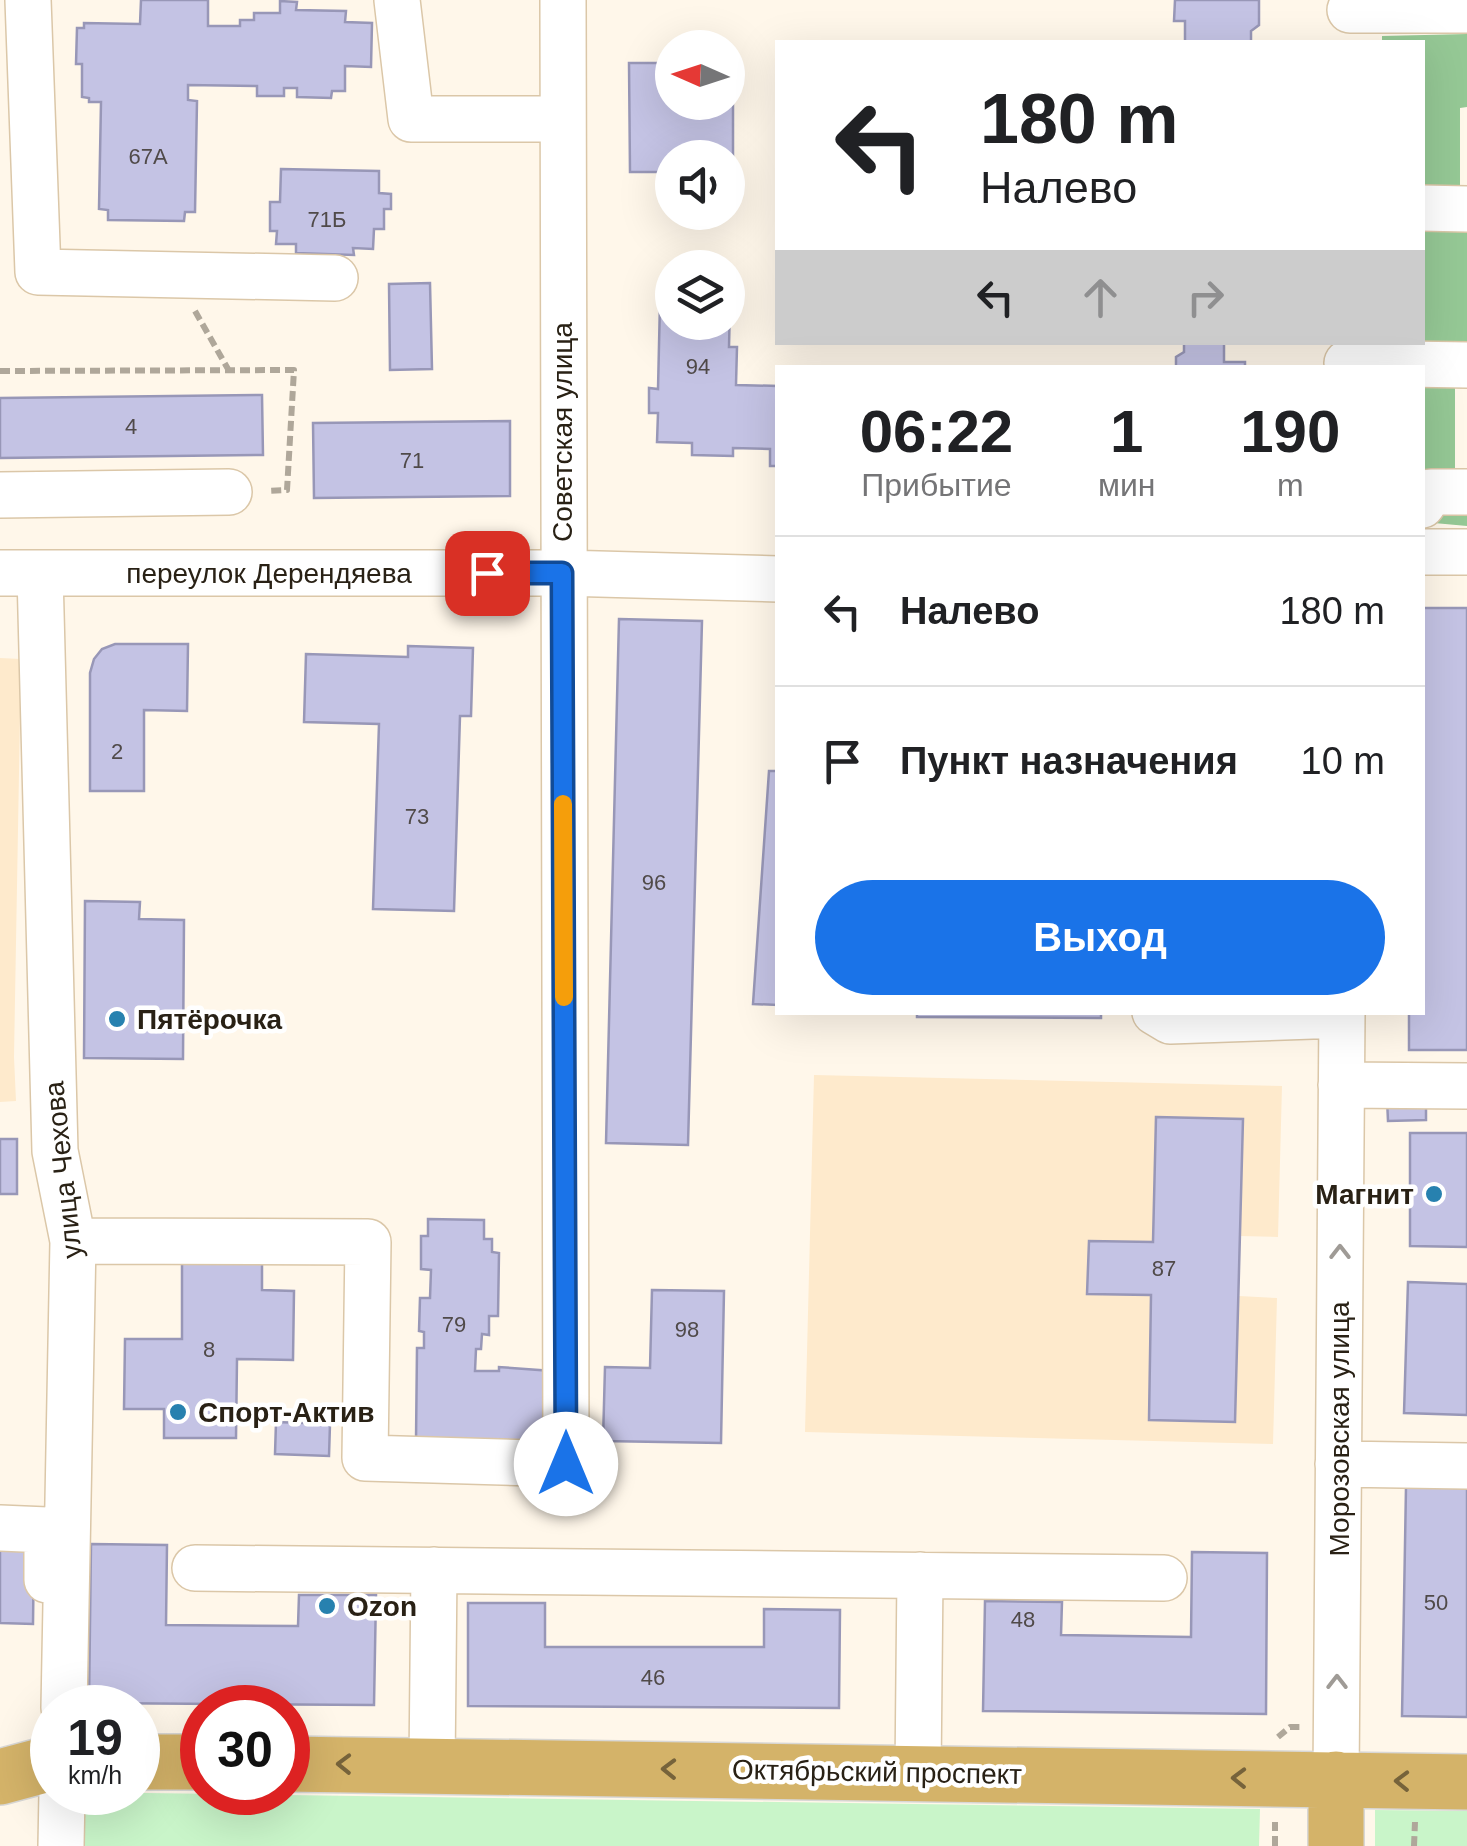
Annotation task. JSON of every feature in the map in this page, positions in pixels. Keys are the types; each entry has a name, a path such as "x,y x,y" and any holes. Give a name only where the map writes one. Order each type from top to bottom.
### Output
{"main road":[{"name":"Октябрьский проспект","path":"310,1764 1467,1782"},
{"name":"Морозовская улица","path":"1336,1779 1336,1846"}],"street":[{"path":"28,0 38,272 335,278"},
{"path":"397,0 411,120 563,120"},
{"name":"Советская улица","path":"74,1241 368,1242 365,1458 566,1464 563,0"},
{"path":"1350,17 1467,10"},
{"path":"1425,208 1467,208"},
{"path":"1347,358 1467,365"},
{"path":"0,495 229,492"},
{"path":"1425,501 1431,492 1467,492"},
{"path":"1425,552 1467,552"},
{"name":"переулок Дерендяева","path":"20,573 562,573 775,579"},
{"name":"улица Чехова","path":"20,573 54,1152 74,1241 64,1685"},
{"path":"1160,1015 1170,1021 1317,1015"},
{"name":"Морозовская улица","path":"1336,1779 1342,1015"},
{"path":"1342,1085 1467,1086"},
{"path":"1338,1464 1467,1466"},
{"path":"0,1528 47,1530 43,1685"},
{"path":"195,1568 1164,1578"},
{"path":"432,1766 434,1570"},
{"path":"918,1773 920,1575"},
{"path":"52,1815 61,1846"}],"path":[{"path":"175,275 229,370"},
{"path":"0,371 294,370 287,490 229,492"},
{"path":"1275,1846 1276,1815"}],"shaded area":[{"path":"0,658 21,659 16,1101 0,1102"},
{"path":"814,1075 1282,1086 1278,1237 1240,1236 1239,1296 1277,1298 1273,1444 805,1432"}],"green space":[{"path":"1467,34 1467,107 1460,108 1460,205 1467,206 1467,378 1455,379 1455,472 1467,475 1467,526 1425,522 1425,40 1382,40 1382,36"},
{"path":"160,1793 180,1794 180,1815 310,1815 310,1795 1260,1809 1259,1846 72,1846 73,1815 160,1815"},
{"path":"1375,1810 1467,1811 1467,1846 1375,1846"}],"building":[{"path":"141,0 208,0 208,26 240,26 240,20 254,20 254,13 280,13 280,1 297,2 296,10 346,11 345,22 372,23 371,67 345,66 345,91 332,91 331,98 297,97 297,88 284,88 284,96 257,96 257,86 188,85 188,100 197,101 195,212 185,212 184,221 108,220 108,210 99,209 101,102 89,102 89,98 82,97 82,64 76,64 77,28 84,28 84,23 140,24"},
{"path":"1175,0 1259,0 1259,25 1251,31 1251,40 1185,40 1185,21 1174,21"},
{"path":"629,63 655,63 655,120 733,120 733,140 655,140 655,172 630,172"},
{"path":"281,169 379,171 379,193 391,194 391,209 384,209 384,229 374,229 373,249 353,248 354,255 296,253 296,244 276,244 277,231 270,231 270,202 280,202"},
{"path":"430,283 432,369 390,370 389,284"},
{"path":"659,340 729,340 729,347 737,347 736,385 775,386 775,466 770,466 770,449 733,448 733,456 692,455 692,443 657,442 658,413 649,413 649,388 658,389"},
{"path":"1184,345 1224,345 1224,362 1245,365 1176,365 1176,357 1184,352"},
{"path":"262,395 263,455 0,458 0,398"},
{"path":"510,421 510,496 314,498 313,423"},
{"path":"1425,608 1467,608 1467,1050 1409,1050 1409,1015 1425,1015"},
{"path":"619,619 702,621 688,1145 606,1143"},
{"path":"115,644 188,644 187,711 144,710 144,791 90,791 90,673 102,649"},
{"path":"408,646 473,648 471,716 460,716 454,911 373,909 379,724 304,722 306,654 408,657"},
{"path":"769,771 775,771 775,1005 753,1004"},
{"path":"85,901 140,902 139,919 184,920 183,1059 84,1058"},
{"path":"917,1015 1101,1015 1101,1018"},
{"path":"1387,1099 1426,1099 1426,1120 1388,1121"},
{"path":"1156,1117 1243,1119 1235,1422 1149,1420 1151,1295 1087,1294 1089,1241 1153,1242"},
{"path":"1410,1133 1467,1133 1467,1247 1410,1246"},
{"path":"0,1139 17,1139 17,1194 0,1194"},
{"path":"428,1219 484,1220 484,1239 492,1239 492,1252 499,1253 498,1316 489,1316 489,1335 482,1334 481,1349 476,1349 475,1371 499,1371 499,1367 552,1371 551,1443 416,1440 417,1348 424,1348 424,1332 419,1331 420,1298 430,1298 431,1270 421,1269 421,1236 428,1236"},
{"path":"182,1260 262,1261 262,1290 294,1291 293,1360 237,1359 236,1438 164,1438 164,1409 124,1409 125,1339 182,1339"},
{"path":"1408,1282 1467,1284 1467,1415 1404,1413"},
{"path":"652,1290 724,1291 721,1443 603,1441 605,1367 650,1368"},
{"path":"276,1422 330,1424 329,1456 275,1454"},
{"path":"1406,1487 1467,1488 1467,1717 1402,1716"},
{"path":"0,1544 34,1545 33,1624 0,1623"},
{"path":"91,1544 167,1545 166,1625 298,1626 299,1595 376,1595 374,1705 310,1705 310,1685 180,1685 180,1704 160,1703 160,1685 89,1685"},
{"path":"1192,1552 1267,1553 1266,1714 983,1711 985,1601 1062,1602 1061,1635 1191,1637"},
{"path":"468,1603 545,1603 545,1647 764,1647 764,1609 840,1610 839,1708 468,1706"}],"slow traffic":[{"path":"563,804 564,997"}],"place":[{"name":"Пятёрочка","path":"117,1019"},
{"name":"Магнит","path":"1434,1194"},
{"name":"Спорт-Актив","path":"178,1412"},
{"name":"Ozon","path":"327,1606"}],"route":[{"path":"487,573 562,573 566,1464"}]}
